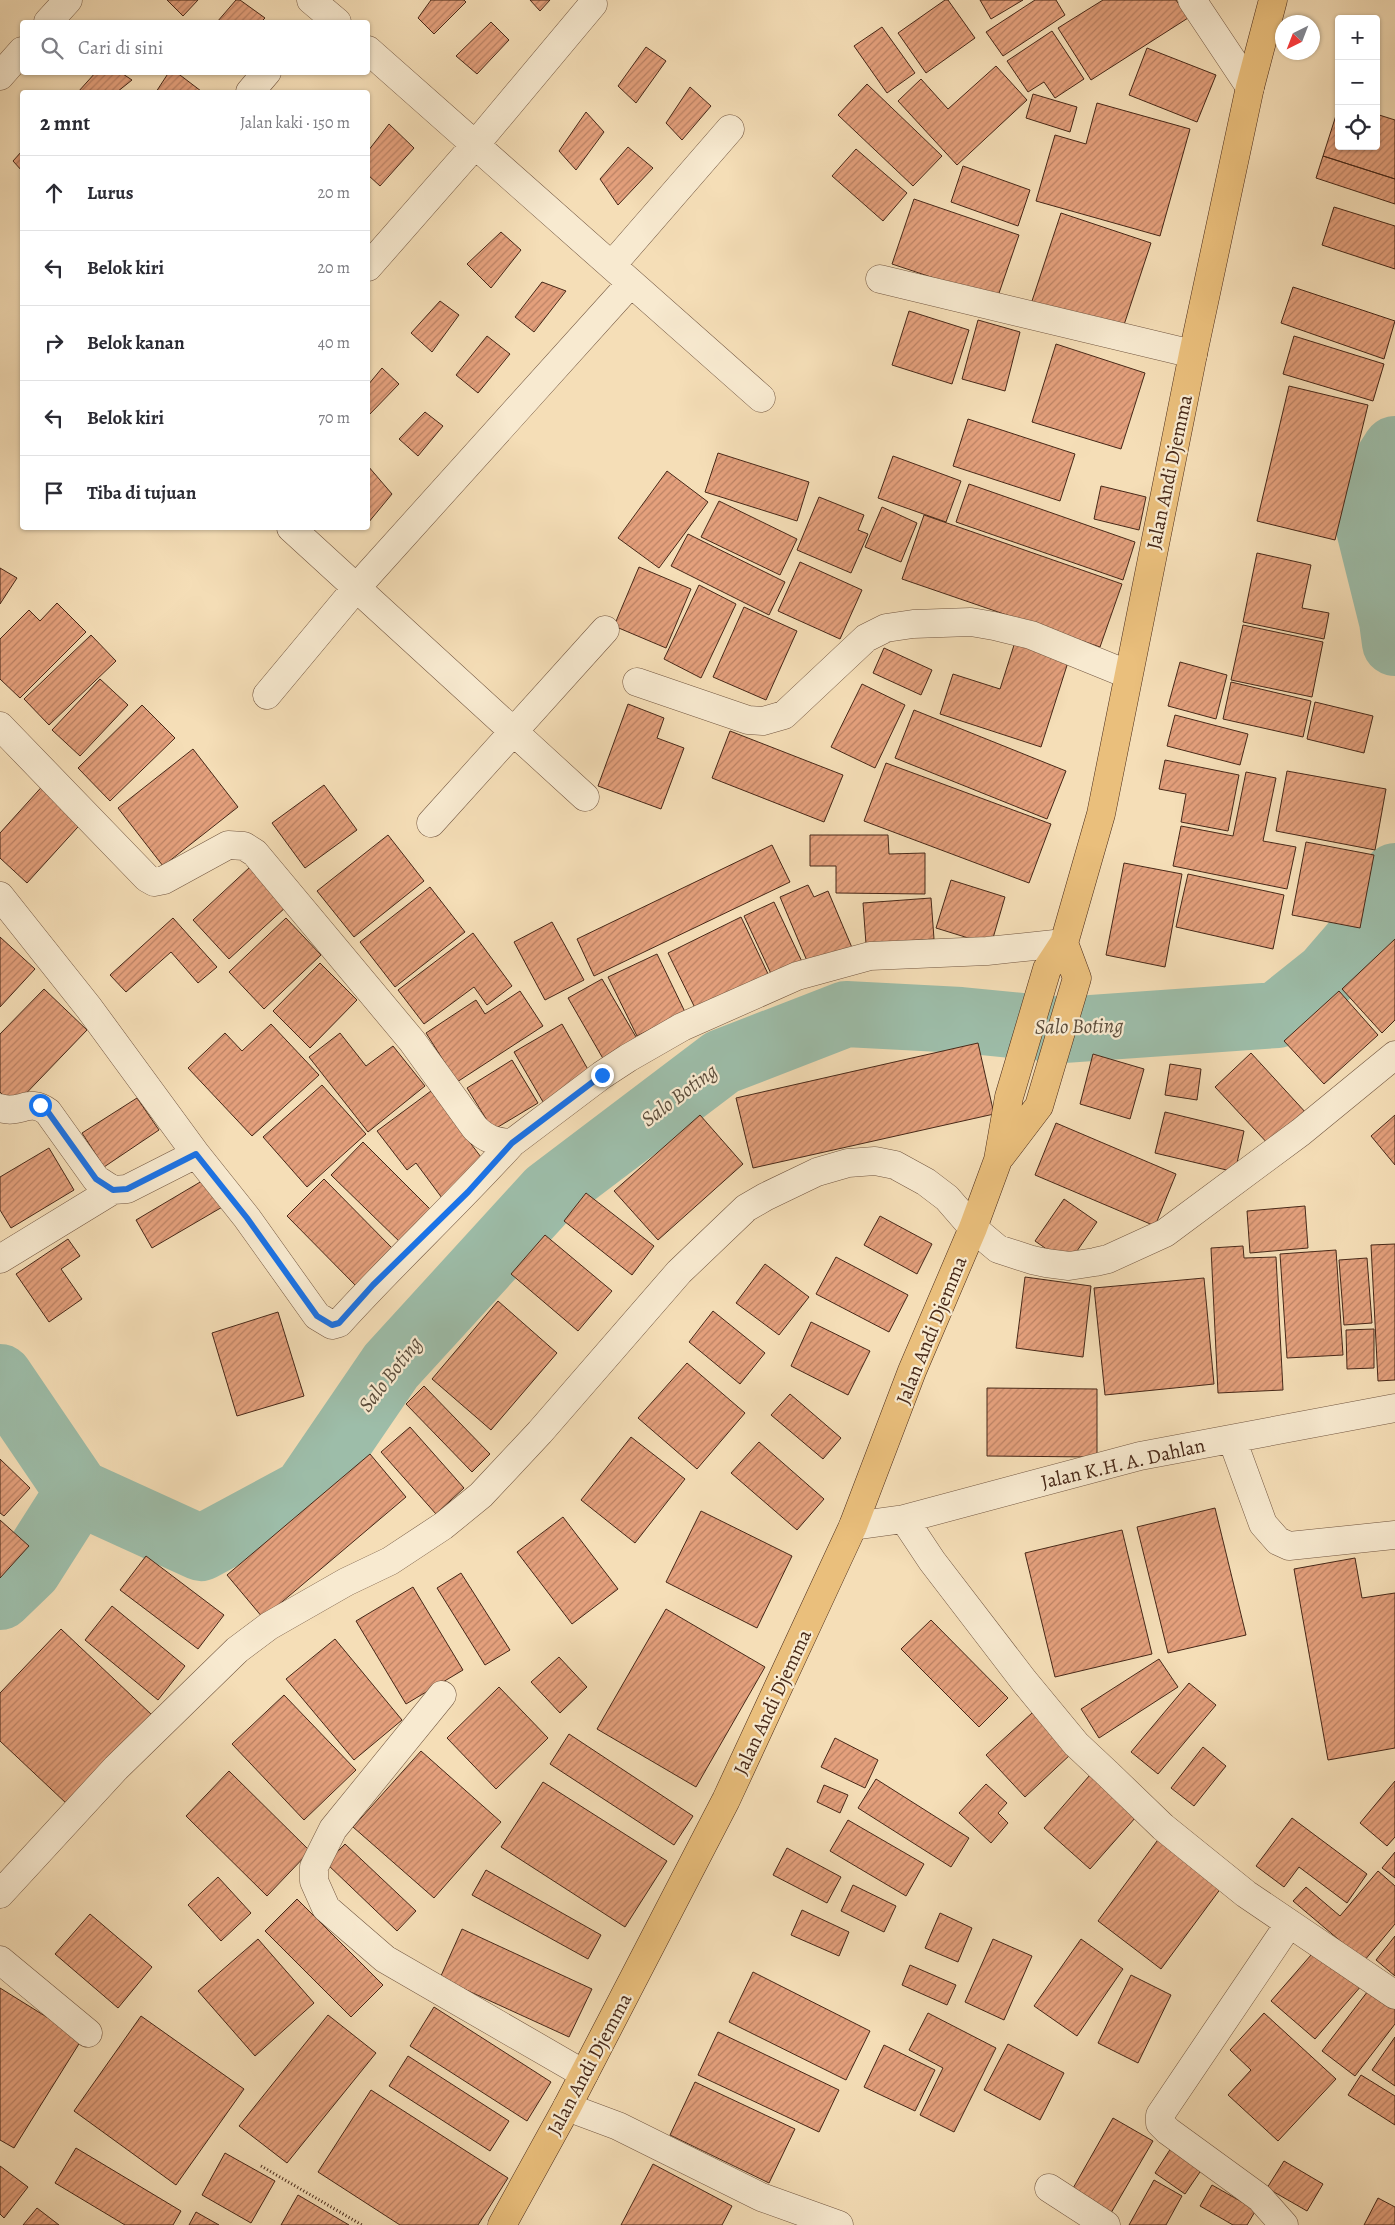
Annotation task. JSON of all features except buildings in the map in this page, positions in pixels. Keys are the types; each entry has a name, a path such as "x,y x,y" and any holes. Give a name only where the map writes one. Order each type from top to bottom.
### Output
{"highway":[{"name":"Jalan Andi Djemma","path":"502,2225 567,2107 726,1800 853,1526 912,1371 973,1228 998,1160 1009,1097 1047,969 1064,943 1101,814 1127,674 1193,354 1250,87 1273,0"},
{"name":"Jalan Andi Djemma","path":"998,1160 1039,1106 1076,978 1064,943"}],"street":[{"path":"50,20 68,0"},
{"path":"1192,0 1250,87"},
{"path":"370,265 475,145 594,4"},
{"path":"370,52 761,398"},
{"path":"0,76 20,53"},
{"path":"252,90 264,75"},
{"path":"267,695 621,274 730,129"},
{"path":"880,279 1193,354"},
{"path":"293,530 585,797"},
{"path":"637,682 748,720 763,721 784,714 866,638 886,628 913,624 962,622 994,626 1032,635 1127,674"},
{"path":"431,823 605,630"},
{"path":"0,726 147,878 154,882 164,880 228,845 244,846 255,853 412,1041 475,1128 486,1138 497,1142 512,1143"},
{"path":"0,896 90,1008 196,1154 247,1218 317,1316 332,1325 339,1323 373,1285 468,1192 512,1143 602,1075 682,1027 797,976 870,956 986,951 1064,943"},
{"path":"0,1894 116,1768 237,1650 269,1626 346,1582 390,1561 443,1526 481,1495 540,1432 680,1272 746,1208 817,1172 848,1163 875,1162 895,1165 926,1182 947,1198 973,1228 998,1249 1032,1260 1069,1266 1108,1259 1165,1233 1183,1221 1301,1132 1395,1055"},
{"path":"0,1108 10,1111 34,1104 40,1105 48,1112 96,1179 113,1190"},
{"path":"0,1259 113,1190 127,1189 196,1154"},
{"name":"Jalan K.H. A. Dahlan","path":"853,1526 904,1519 1140,1456 1395,1408"},
{"path":"1232,1439 1263,1524 1278,1542 1289,1546 1395,1535"},
{"path":"904,1519 932,1561 1024,1681 1076,1744 1163,1827 1246,1894 1395,1995"},
{"path":"442,1695 333,1829 314,1868 314,1881 326,1908 385,1959 584,2074"},
{"path":"1284,2225 1260,2198 1168,2131 1160,2123 1160,2115 1289,1924"},
{"path":"0,1960 88,2033"},
{"path":"567,2107 618,2126 761,2196 839,2225"},
{"path":"1049,2188 1106,2225"}],"path":[{"path":"260,2166 362,2225"}],"waterway":[{"name":"Salo Boting","path":"1395,449 1362,501 1392,621 1395,643"},
{"name":"Salo Boting","path":"0,1377 78,1492 201,1548 305,1492 391,1366 549,1193 722,1062 846,1014 961,1020 1063,1030 1277,1015 1327,975 1371,924 1395,876"},
{"name":"Salo Boting","path":"0,1597 29,1569 78,1492"}],"route":[{"path":"40,1105 48,1112 96,1179 113,1190 127,1189 196,1154 272,1252 301,1297 324,1323 332,1325 339,1323 373,1285 468,1192 512,1143 527,1134 602,1075"}]}
